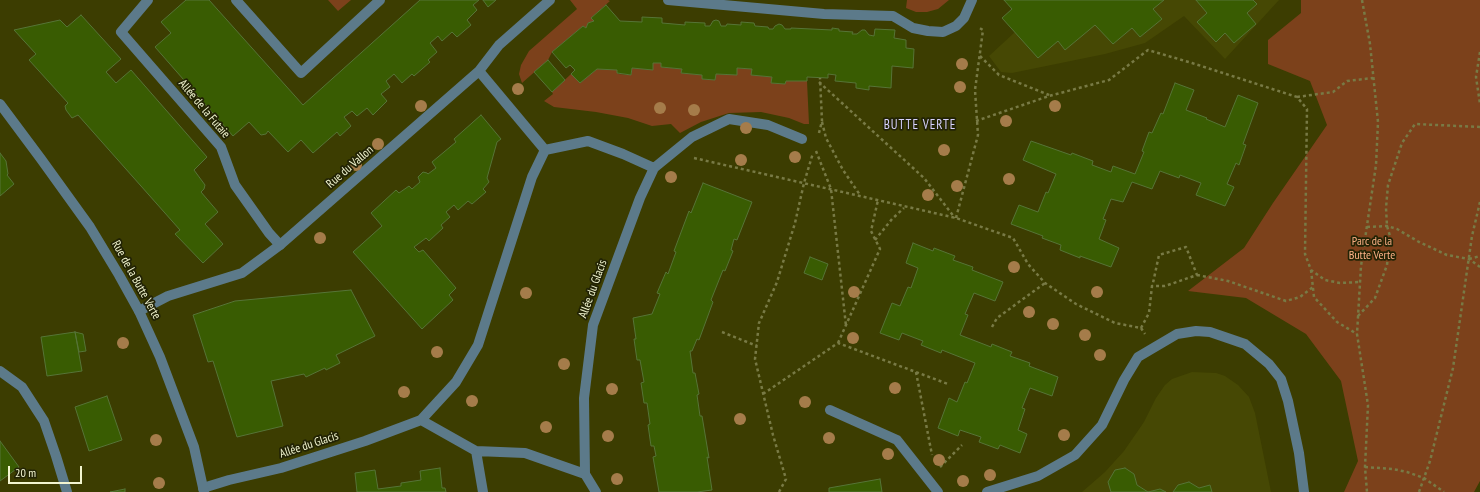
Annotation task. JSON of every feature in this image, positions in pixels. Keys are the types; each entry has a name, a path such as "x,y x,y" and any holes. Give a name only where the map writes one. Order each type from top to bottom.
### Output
{"street":[{"name":"Allée de la Futaie","path":"148,0 121,32 221,147 235,185 280,245"},
{"path":"236,0 302,73 380,0"},
{"name":"Rue du Vallon","path":"139,311 168,296 242,273 280,245 479,71 499,45 550,0"},
{"path":"668,0 824,14 893,16 914,28 943,32 956,26 964,18 972,0"},
{"path":"479,71 545,150 588,141 623,154 654,168"},
{"name":"Rue de la Butte Verte","path":"0,104 90,227 116,268 139,311 160,357 194,447 203,490"},
{"name":"Allée du Glacis","path":"596,492 586,474 584,398 593,325 640,198 654,168 692,137 729,119 768,125 802,139"},
{"name":"Allée du Glacis","path":"203,490 229,480 281,468 365,441 421,420 456,382 478,345 532,177 545,150"},
{"path":"987,492 1038,476 1075,455 1102,425 1124,380 1138,357 1177,334 1196,331 1210,332 1245,344 1259,354 1281,379 1288,401 1299,453 1304,492"},
{"path":"0,371 22,387 44,421 67,492"},
{"path":"830,410 897,440 938,492"},
{"path":"421,420 476,451 525,453 586,474"},
{"path":"476,451 483,492"}],"path":[{"path":"1362,0 1370,44 1378,122 1376,165 1366,227 1360,282 1357,334 1368,405 1365,467 1367,492"},
{"path":"956,218 978,134 975,90 983,30 964,18"},
{"path":"976,121 1049,96 1108,80 1148,50 1297,97 1333,92 1347,81 1373,78"},
{"path":"1480,52 1476,77 1480,104"},
{"path":"980,56 999,75 1049,96"},
{"path":"820,78 822,121 826,138 839,164 860,196"},
{"path":"819,82 924,178 956,218"},
{"path":"1297,97 1307,109 1305,254 1311,270 1314,297 1337,322 1357,334"},
{"path":"818,135 822,121"},
{"path":"1358,316 1375,298 1387,265 1390,236 1387,226 1386,208 1388,185 1402,143 1415,124 1480,127"},
{"path":"779,492 786,479 773,435 755,360 759,322 777,282 795,223 804,183 815,149 831,189 846,326"},
{"path":"672,153 956,218 1013,238 1028,264 1045,283 1076,304 1115,323 1141,328 1154,348"},
{"path":"763,394 838,343 880,249 871,231 878,200"},
{"path":"1419,492 1430,461 1452,368 1472,236 1480,202"},
{"path":"875,240 892,218 904,208"},
{"path":"1366,227 1387,226 1397,228 1419,242 1447,255 1469,259 1480,256"},
{"path":"1141,328 1148,313 1159,255 1186,247 1196,275"},
{"path":"1469,259 1480,267"},
{"path":"1311,270 1325,280 1340,283 1360,282"},
{"path":"1152,286 1164,286 1196,275 1228,281 1286,301 1300,297 1313,287"},
{"path":"992,327 997,318 1045,283"},
{"path":"722,332 757,346"},
{"path":"838,343 948,384"},
{"path":"916,372 935,470 928,479"},
{"path":"928,479 962,445"},
{"path":"1365,467 1393,469 1408,472 1424,478 1444,492"}],"shaded area":[{"path":"1004,0 1279,0 1225,59 1184,16 1145,43 1105,54 1012,73 1001,72 989,56 1015,32 1012,9"},
{"path":"1192,372 1216,373 1225,376 1238,385 1249,397 1255,413 1271,492 1082,492 1105,472 1124,451 1144,422 1156,398 1165,385 1172,379"}],"green space":[{"path":"328,0 351,0 338,11"},
{"path":"570,0 610,1 591,18 594,21 588,23 586,28 583,26 552,52 548,60 522,83 519,74 521,65 529,51 577,9"},
{"path":"907,0 949,0 938,9 927,12 916,12 906,8"},
{"name":"Parc de la Butte Verte","path":"1301,0 1480,0 1480,481 1474,492 1344,492 1358,461 1341,381 1306,334 1246,298 1188,291 1244,248 1327,125 1310,81 1268,64 1268,40 1301,13"},
{"path":"653,63 661,63 661,67 682,69 681,73 702,75 702,79 715,80 716,74 737,75 737,68 752,69 752,75 772,77 772,83 785,84 786,81 807,81 809,124 804,124 789,118 761,112 729,113 701,122 680,133 671,124 652,126 628,118 596,112 554,107 544,101 553,94 552,92 571,74 580,83 597,69 617,70 618,74 631,75 632,68 653,69"}],"building":[{"path":"186,0 209,0 303,105 420,0 479,0 473,5 477,10 467,20 471,25 457,37 452,32 442,41 438,36 430,43 437,52 428,60 430,62 414,76 412,74 402,83 394,74 386,81 390,87 381,94 387,101 373,115 367,108 357,116 352,111 344,117 351,126 340,136 337,132 313,153 301,140 288,152 268,131 266,134 261,135 249,122 233,136 155,47 171,33 161,22"},
{"path":"483,0 496,0 488,7"},
{"path":"1004,0 1164,0 1153,9 1162,19 1140,37 1132,28 1113,44 1095,25 1065,50 1058,41 1038,58 1002,18 1012,9"},
{"path":"1196,0 1253,0 1257,4 1247,13 1256,24 1234,43 1225,33 1216,42 1197,22 1207,13"},
{"path":"606,5 620,21 642,22 642,17 662,18 662,23 685,25 685,22 705,23 705,26 710,26 713,21 716,20 719,21 721,26 726,26 727,24 741,25 741,22 754,23 755,26 773,29 779,24 785,29 832,30 832,28 839,29 839,31 853,32 852,34 857,34 862,30 865,30 869,35 874,36 875,29 895,30 894,38 906,40 906,48 914,49 913,68 892,66 891,88 869,86 869,90 856,88 856,83 835,81 836,75 828,74 828,78 807,77 807,81 786,81 785,84 771,83 772,77 751,75 752,69 737,68 737,75 716,74 715,80 702,79 702,75 681,73 682,69 661,67 661,63 653,63 653,70 632,68 631,75 617,73 617,70 597,69 580,83 571,74 575,70 570,65 566,68 552,52 583,26 586,28 588,23 594,21 591,18"},
{"path":"81,15 121,59 106,72 116,83 131,70 207,157 194,170 205,185 201,192 218,212 205,224 223,244 203,263 175,234 180,230 78,115 72,118 66,110 65,106 68,103 29,60 36,54 14,30 60,20 67,27"},
{"path":"548,60 565,80 552,92 534,72"},
{"path":"1175,83 1194,90 1186,110 1225,127 1238,95 1258,103 1243,144 1246,145 1239,165 1236,163 1227,184 1234,187 1225,206 1196,195 1201,183 1180,175 1179,178 1160,171 1152,189 1132,182 1123,202 1111,199 1103,219 1106,220 1099,239 1119,248 1111,267 1080,256 1080,258 1060,250 1061,245 1042,238 1043,236 1011,224 1019,205 1038,212 1046,192 1048,193 1056,174 1023,160 1031,141 1093,161 1092,165 1111,172 1113,166 1135,174 1144,152 1142,151 1149,132 1152,133 1161,113 1163,114"},
{"path":"481,115 501,139 497,142 487,178 489,182 483,189 486,192 472,204 468,201 458,210 454,205 446,212 450,217 441,225 443,228 429,241 426,238 414,247 419,252 423,250 456,288 449,295 453,300 422,329 353,252 382,226 371,213 396,190 399,193 409,186 412,189 420,182 418,177 423,172 428,174 436,168 432,162 456,142 454,139"},
{"path":"0,153 6,161 7,175 14,184 0,196"},
{"path":"703,183 752,202 737,240 734,239 731,250 733,251 725,271 723,270 711,300 713,302 699,340 697,339 692,351 690,351 693,373 695,373 699,394 697,395 709,458 707,457 712,490 697,492 659,492 653,457 656,456 654,446 651,446 648,425 650,424 647,403 644,403 641,383 644,382 640,360 637,360 633,318 652,314 660,294 657,293 666,272 668,274 676,252 674,251 689,211 691,213"},
{"path":"913,243 933,251 934,248 955,256 953,260 973,267 972,270 1003,282 995,301 974,293 965,314 968,315 960,335 991,347 992,344 1012,352 1010,356 1030,363 1029,366 1058,377 1052,396 1030,388 1022,408 1025,409 1018,430 1027,434 1020,453 1000,445 998,449 979,442 981,437 960,430 958,436 938,428 949,398 957,402 975,363 942,350 941,353 921,345 923,341 902,333 899,340 880,333 892,303 900,306 908,287 911,288 918,268 906,263"},
{"path":"810,257 828,264 822,280 804,273"},
{"path":"351,290 375,336 336,355 340,363 326,370 325,368 306,377 304,374 271,381 283,426 237,437 213,361 208,362 193,315 235,301"},
{"path":"75,332 82,371 47,376 41,337"},
{"path":"75,332 83,334 86,351 79,352"},
{"path":"107,396 122,440 89,451 75,407"},
{"path":"0,441 19,467 0,481"},
{"path":"440,468 442,488 445,488 446,492 357,492 355,473 375,470 378,489 401,486 401,483 421,480 420,471"},
{"path":"1125,468 1134,474 1137,485 1148,492 1111,492 1108,482 1115,470"},
{"path":"880,479 882,492 829,492 829,488"},
{"path":"1189,482 1199,488 1210,485 1212,492 1173,492 1178,485"},
{"path":"125,489 125,492 110,492"},
{"path":"1160,489 1166,492 1148,492"}],"district":[{"name":"BUTTE VERTE","path":"920,125"}]}
